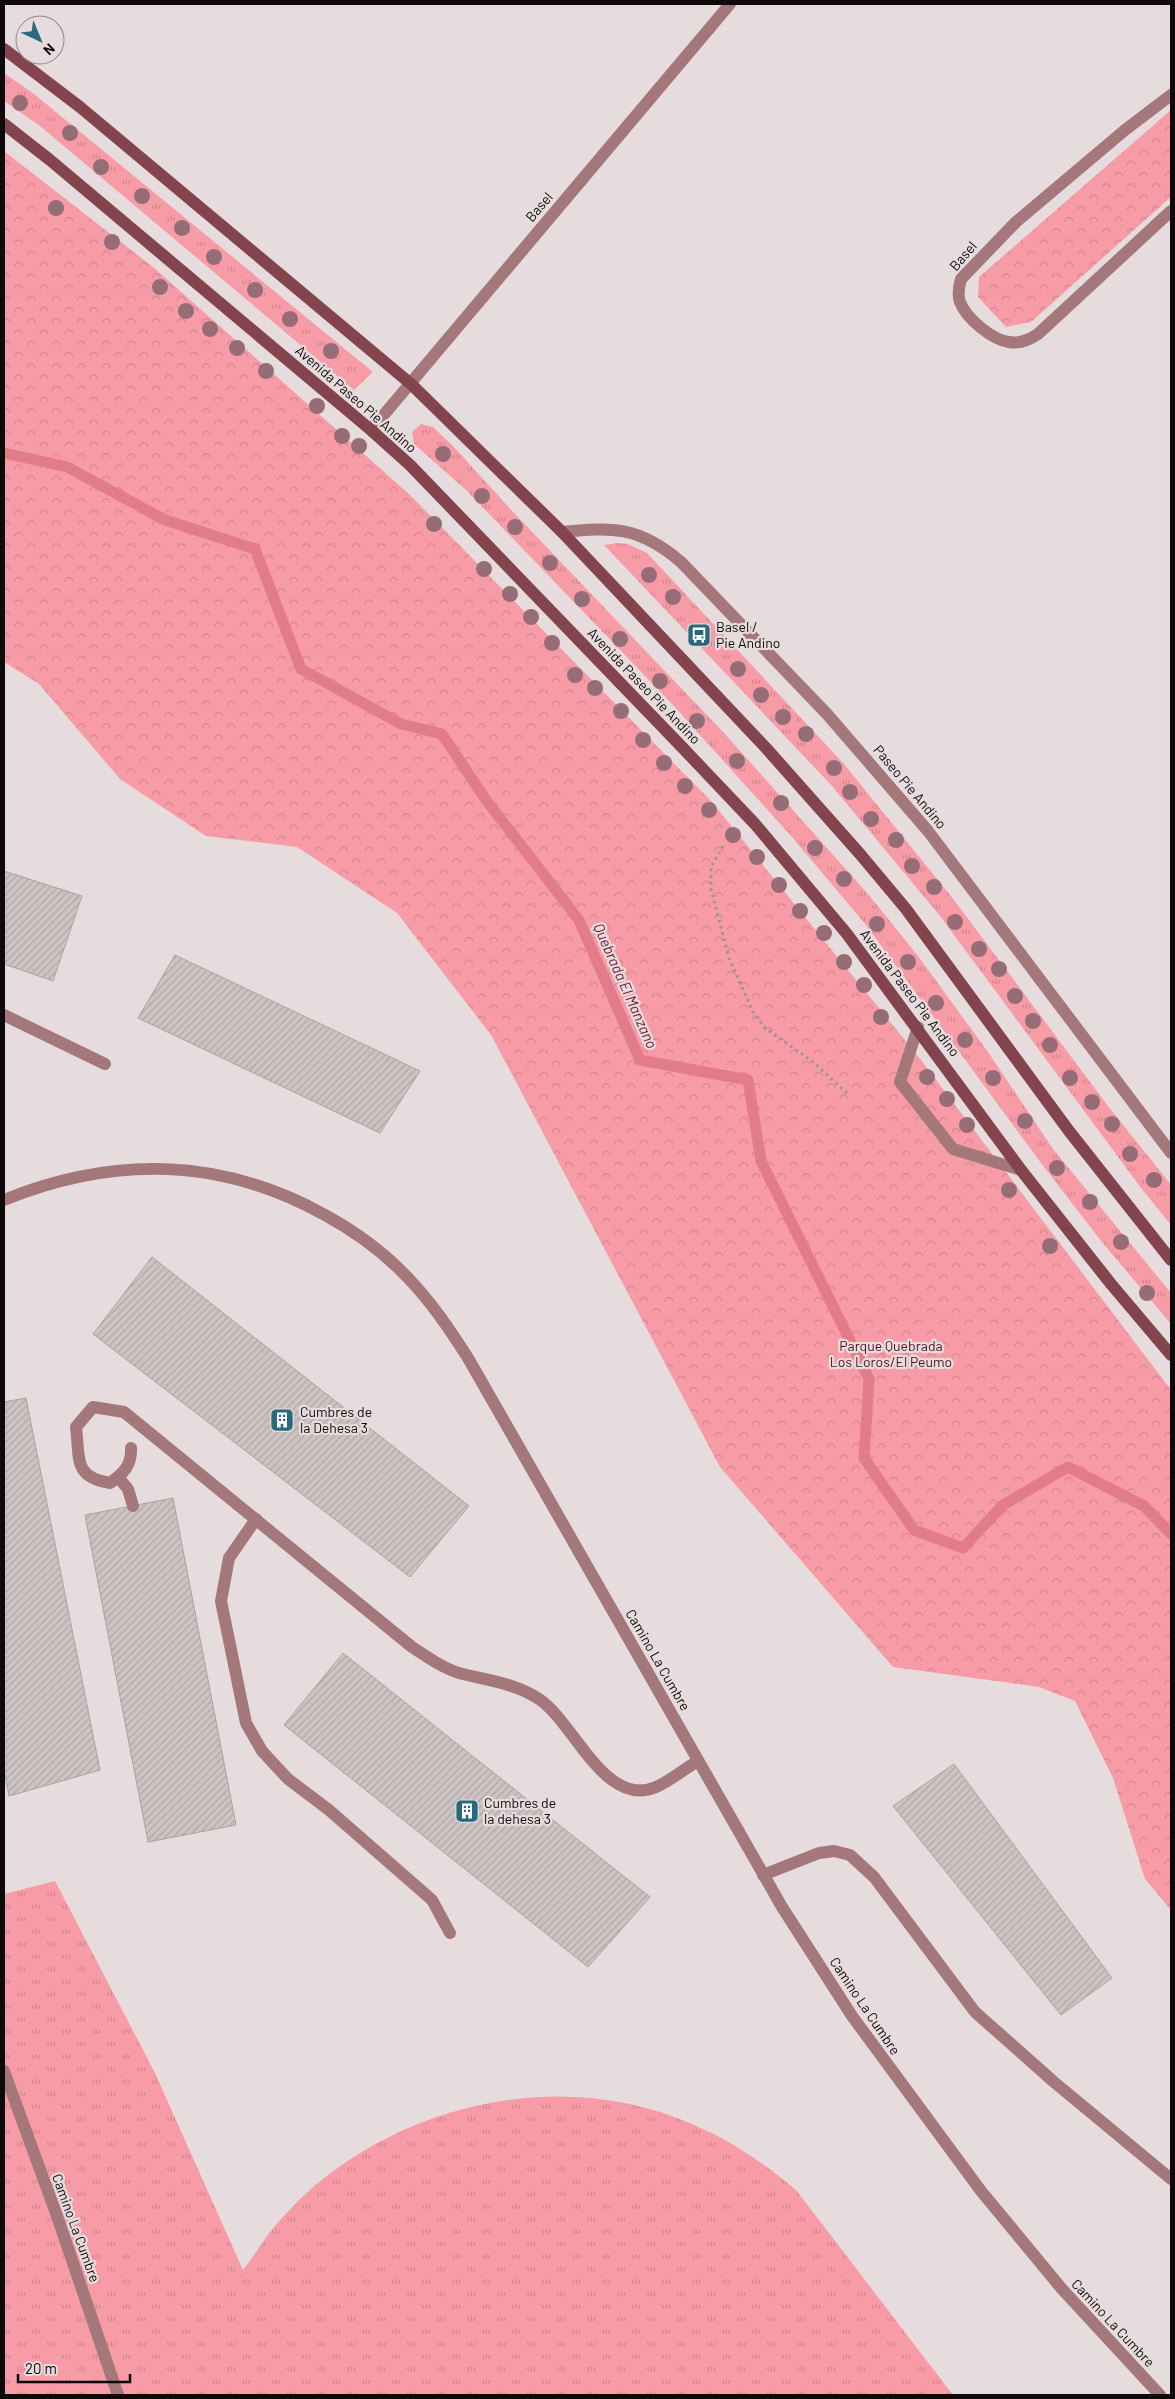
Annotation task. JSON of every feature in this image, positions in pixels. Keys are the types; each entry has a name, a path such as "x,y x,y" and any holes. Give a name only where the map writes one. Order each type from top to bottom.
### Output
{"street":[{"name":"Basel","path":"371,430 685,55 730,4"},
{"path":"4,48 80,107 411,384 562,532 766,748 860,854 906,909 1068,1131 1171,1260"},
{"name":"Basel","path":"1171,95 1077,169 1009,229 961,279 958,288 960,302 980,326 996,340 1010,343 1029,340 1038,334 1171,211"},
{"name":"Avenida Paseo Pie Andino","path":"4,124 50,160 371,430 470,525 755,824 847,934 918,1027 1022,1170 1111,1284 1171,1355"},
{"name":"Paseo Pie Andino","path":"562,532 607,528 625,531 644,536 664,547 681,562 827,714 928,830 1171,1153"},
{"path":"4,1015 105,1064"},
{"path":"918,1027 900,1082 953,1149 1022,1170"},
{"name":"Camino La Cumbre","path":"4,1200 34,1188 74,1176 108,1170 143,1168 199,1172 258,1185 288,1196 338,1222 385,1256 429,1302 468,1358 763,1875 852,2016 941,2140 1062,2289 1160,2395"},
{"path":"130,1448 131,1457 123,1474 110,1483 93,1480 82,1470 76,1427 93,1407 124,1412 412,1647 430,1659 458,1672 503,1682 539,1698 560,1718 599,1769 614,1784 632,1790 654,1788 698,1761"},
{"path":"118,1477 128,1488 133,1506"},
{"path":"256,1519 229,1558 221,1601 246,1723 262,1751 288,1779 328,1810 432,1900 450,1933"},
{"path":"763,1875 819,1853 834,1851 850,1855 874,1877 974,2012 1054,2082 1171,2179"},
{"name":"Camino La Cumbre","path":"4,2071 118,2395"}],"path":[{"path":"723,846 711,867 711,889 729,958 753,1012 764,1028 812,1061 849,1095"}],"green space":[{"path":"4,73 34,94 373,372 354,390 40,126 4,101"},
{"path":"1171,110 1171,197 1031,322 1006,327 978,297 979,277"},
{"name":"Parque Quebrada Los Loros/El Peumo","path":"4,151 153,267 409,494 711,801 921,1060 1171,1390 1171,1910 1145,1879 1113,1778 1075,1701 1039,1687 893,1667 720,1467 491,1035 397,913 297,847 206,836 120,779 39,684 4,662"},
{"path":"421,424 433,427 452,445 515,514 724,733 868,894 918,956 988,1052 1053,1149 1171,1293 1171,1324 1101,1241 1038,1159 866,925 792,837 673,705 466,490 414,444 412,432"},
{"path":"628,544 647,553 844,764 954,900 1108,1106 1171,1185 1171,1225 1141,1188 940,916 832,786 604,545"},
{"path":"55,1881 155,2073 243,2270 274,2227 314,2186 372,2146 415,2125 460,2110 507,2100 554,2097 602,2099 649,2109 708,2131 748,2154 796,2190 953,2395 4,2395 4,1894"}],"building":[{"path":"4,871 82,896 53,981 4,964"},
{"path":"175,955 420,1071 380,1133 138,1018"},
{"name":"Cumbres de la Dehesa 3","path":"152,1257 469,1506 410,1577 93,1334"},
{"path":"26,1398 100,1770 9,1796 4,1771 4,1402"},
{"path":"173,1498 236,1825 148,1842 85,1515"},
{"name":"Cumbres de la dehesa 3","path":"343,1653 650,1897 588,1967 284,1725"},
{"path":"954,1764 1112,1978 1061,2015 893,1806"}],"waterway":[{"name":"Quebrada El Manzano","path":"4,453 67,467 165,520 255,549 301,669 401,724 442,734 486,800 579,920 640,1060 748,1080 761,1161 869,1379 864,1458 914,1530 963,1548 1003,1505 1068,1467 1144,1506 1171,1534"}],"place":[{"name":"Basel / Pie Andino","path":"699,635"},
{"name":"Cumbres de la Dehesa 3","path":"282,1420"},
{"name":"Cumbres de la dehesa 3","path":"467,1811"}]}
